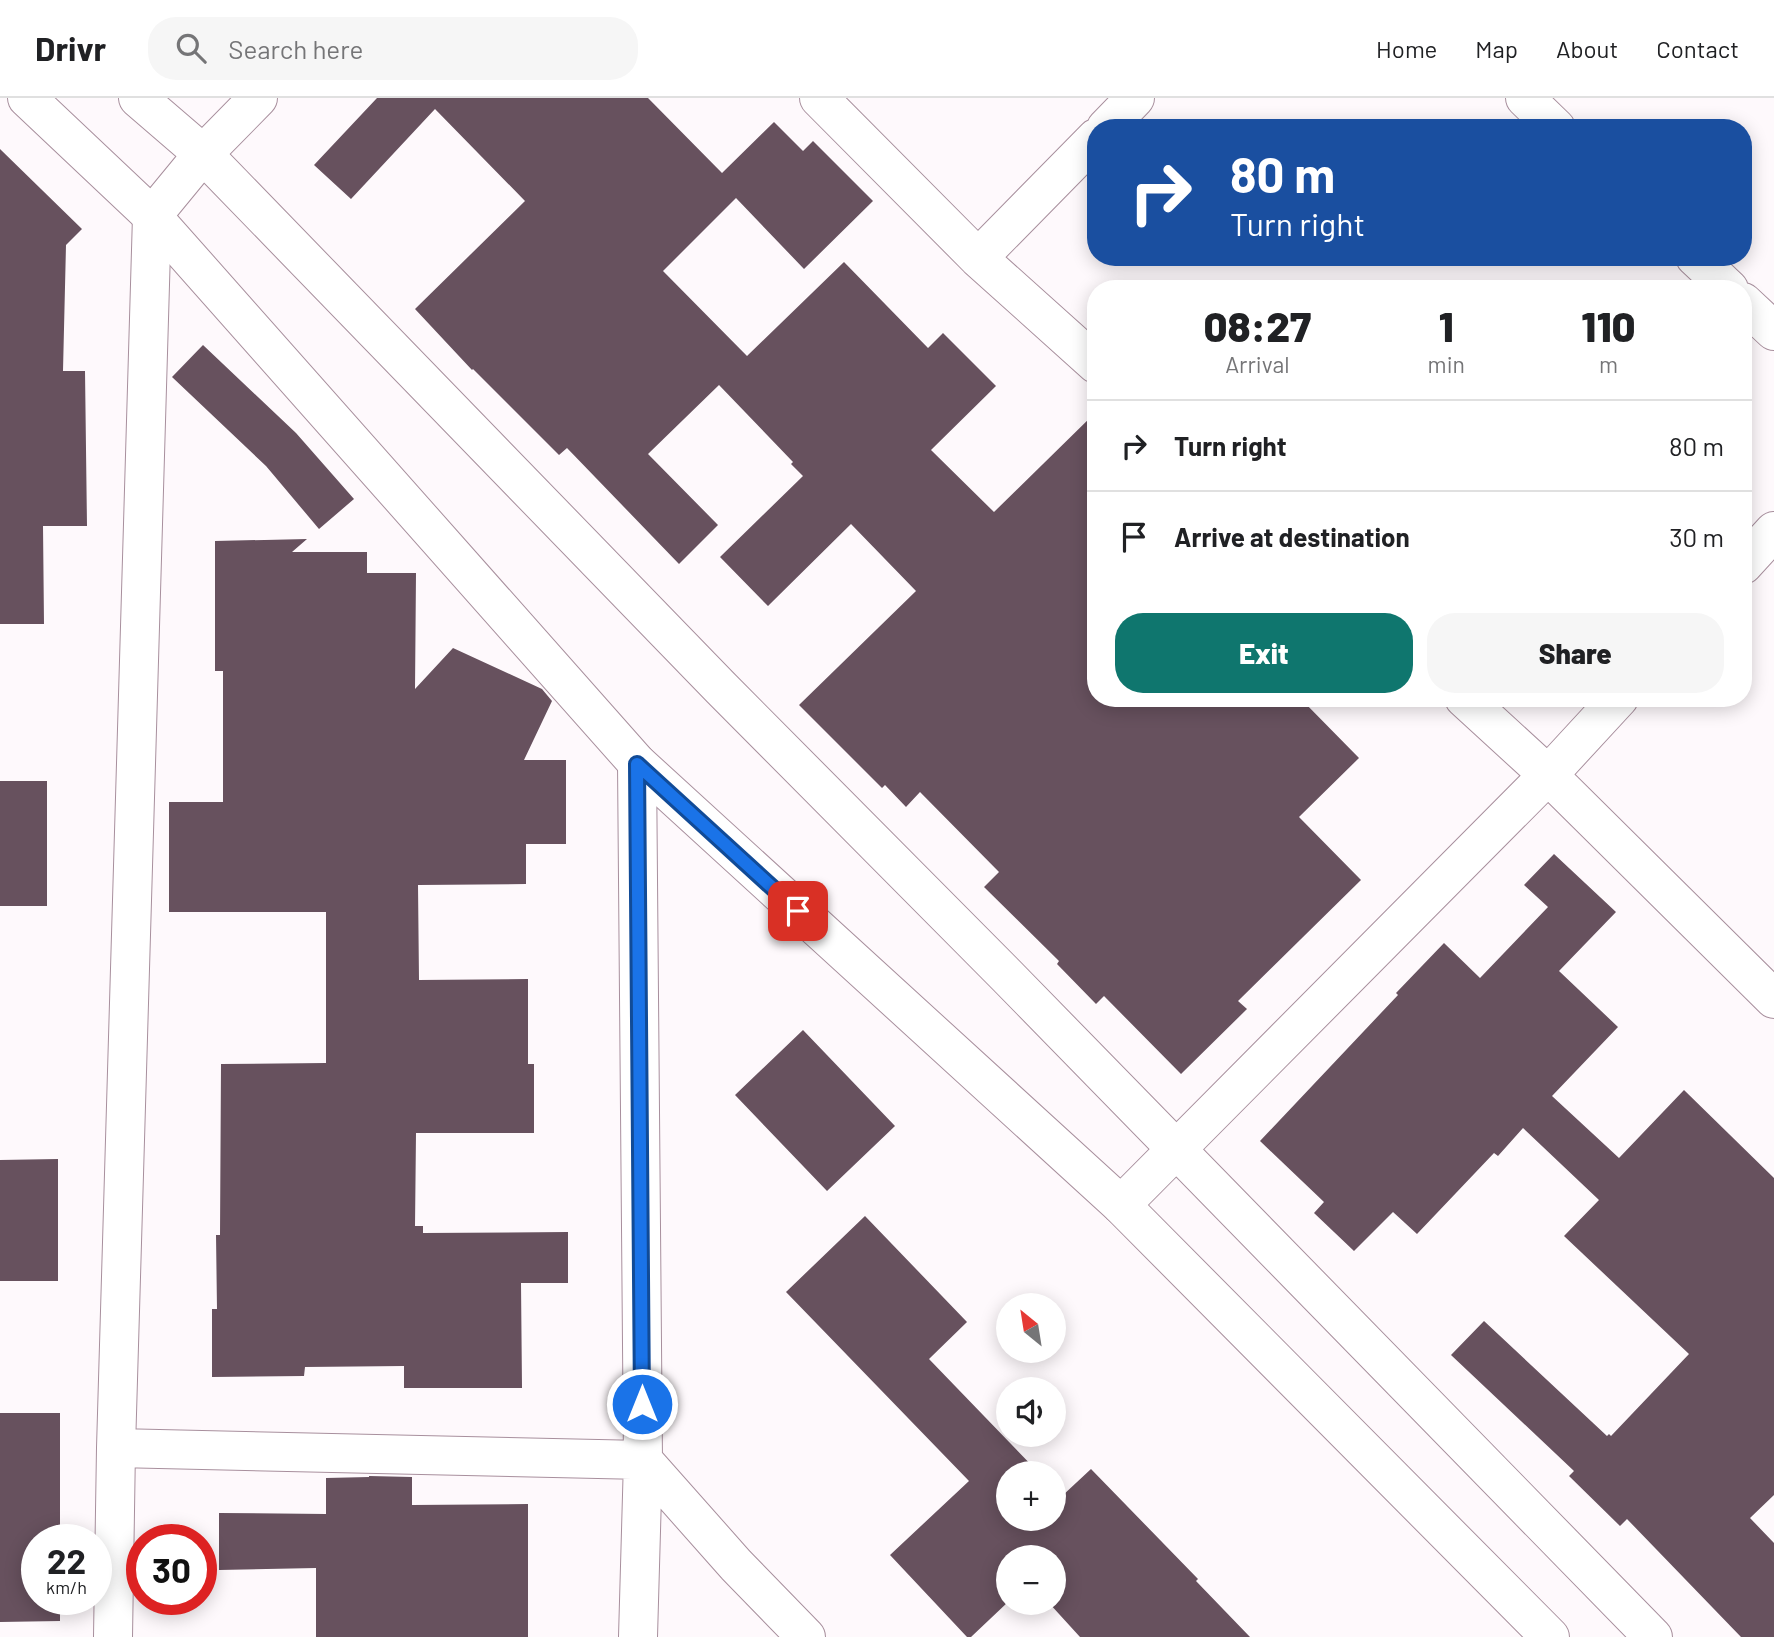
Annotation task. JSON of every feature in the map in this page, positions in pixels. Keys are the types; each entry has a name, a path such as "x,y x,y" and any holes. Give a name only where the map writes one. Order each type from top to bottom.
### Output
{"street":[{"path":"27,98 152,216 637,764 1121,1205 1550,1637"},
{"path":"138,98 203,154 721,688 1007,976 1653,1637"},
{"path":"113,1637 116,1448 152,216 203,154 258,98"},
{"path":"820,98 978,258 1087,356"},
{"path":"1115,119 1135,98"},
{"path":"1525,98 1547,119"},
{"path":"978,258 1087,147"},
{"path":"1704,266 1719,280"},
{"path":"1752,310 1774,331"},
{"path":"1752,555 1774,531"},
{"path":"1474,707 1548,775 1774,999"},
{"path":"1121,1205 1548,775 1611,707"},
{"path":"637,764 643,1460 638,1637"},
{"path":"116,1448 643,1460 736,1566 806,1637"}],"building":[{"path":"377,98 648,98 722,173 774,122 803,151 813,141 873,201 804,269 736,198 663,271 747,356 844,262 928,348 943,333 996,386 931,450 994,512 1087,421 1087,707 1309,707 1359,758 1299,817 1361,880 1238,1001 1247,1009 1181,1074 1104,996 1096,1004 1057,964 1059,961 984,887 999,872 920,792 906,807 885,785 882,788 799,705 916,591 851,524 768,606 720,557 803,476 791,464 793,462 719,385 648,454 718,525 679,564 567,448 559,455 472,370 415,309 525,201 435,109 351,199 314,165"},
{"path":"0,149 82,229 66,245 63,371 85,371 87,526 43,526 44,624 0,624"},
{"path":"203,345 296,433 354,499 319,529 266,466 172,377"},
{"path":"307,539 292,552 367,552 367,573 416,573 415,689 453,648 542,689 552,701 524,760 566,760 566,844 526,844 526,884 418,885 419,980 528,979 528,1064 534,1064 534,1133 416,1133 415,1226 423,1226 423,1233 568,1232 568,1283 521,1283 522,1388 404,1388 404,1366 305,1367 304,1376 212,1377 212,1309 217,1309 216,1235 220,1235 221,1064 326,1063 326,912 169,912 169,802 223,802 223,671 215,671 215,541"},
{"path":"0,781 47,781 47,906 0,906"},
{"path":"1554,854 1616,912 1559,971 1618,1027 1552,1096 1619,1158 1684,1090 1774,1178 1774,1495 1750,1518 1774,1543 1774,1637 1741,1637 1627,1519 1620,1526 1569,1476 1574,1471 1451,1355 1484,1321 1607,1436 1611,1436 1689,1354 1564,1236 1599,1200 1523,1128 1498,1156 1494,1153 1417,1234 1393,1212 1354,1251 1314,1213 1324,1202 1260,1141 1444,943 1480,978 1548,907 1524,885"},
{"path":"803,1030 895,1126 827,1191 735,1095"},
{"path":"58,1159 58,1281 0,1281 0,1160"},
{"path":"865,1216 967,1322 929,1359 996,1428 996,1447 1014,1447 1027,1461 996,1461 996,1531 1066,1531 1066,1492 1091,1469 1198,1579 1196,1581 1250,1637 1080,1637 1060,1615 1066,1615 1066,1545 996,1545 996,1613 971,1637 967,1637 890,1555 969,1481 786,1292"},
{"path":"0,1413 60,1413 60,1524 21,1524 21,1615 60,1615 60,1621 0,1622"},
{"path":"412,1477 412,1505 528,1504 528,1637 316,1637 316,1568 219,1570 219,1513 326,1514 326,1478"}],"route":[{"path":"642,1404 637,764 798,911"}]}
